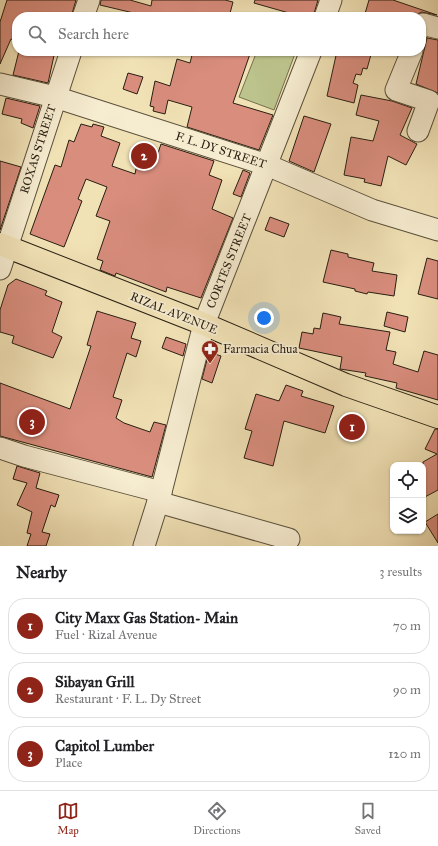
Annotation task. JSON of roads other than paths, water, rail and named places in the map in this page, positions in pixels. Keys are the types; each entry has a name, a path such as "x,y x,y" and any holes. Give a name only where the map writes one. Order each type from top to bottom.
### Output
{"main road":[{"name":"RIZAL AVENUE","path":"4,245 204,324 346,385 438,417"}],"street":[{"path":"84,12 88,0"},
{"path":"327,12 331,0"},
{"path":"426,25 438,28"},
{"name":"ROXAS STREET","path":"0,269 4,245 69,56"},
{"name":"CORTES STREET","path":"144,546 160,497 204,324 309,56"},
{"path":"410,56 396,90 429,101 418,131"},
{"name":"F. L. DY STREET","path":"0,84 55,97 267,165 372,210 438,230"},
{"path":"0,448 160,497 289,540"}],"place":[{"name":"Sibayan Grill","path":"144,156"},
{"name":"Farmacia Chua","path":"210,364"},
{"name":"Capitol Lumber","path":"32,422"},
{"name":"City Maxx Gas Station- Main","path":"352,427"}]}
